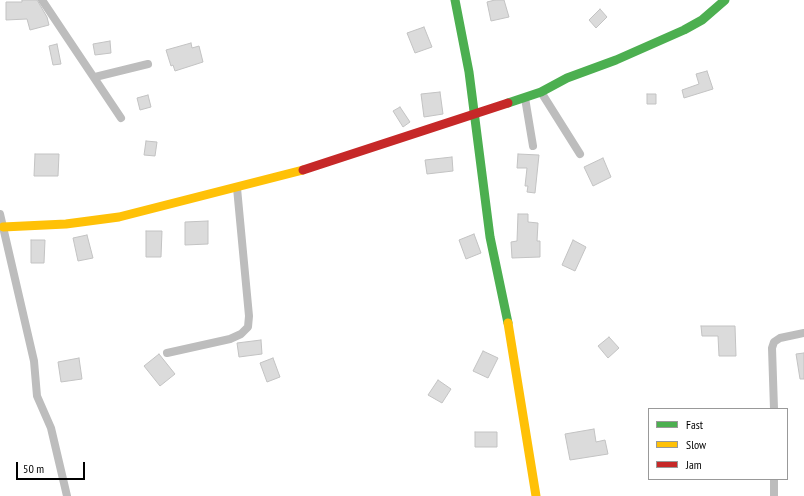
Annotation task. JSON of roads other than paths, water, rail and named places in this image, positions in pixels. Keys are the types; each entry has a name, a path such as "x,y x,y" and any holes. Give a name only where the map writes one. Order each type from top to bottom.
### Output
{"street":[{"path":"42,0 75,52 95,77 121,118"},
{"path":"455,0 469,72 473,114 490,237 511,339 536,496"},
{"path":"3,227 66,224 119,217 292,174 541,92 567,78 616,60 684,30 702,20 725,0"},
{"path":"95,77 148,64"},
{"path":"541,92 580,154"},
{"path":"525,98 533,146"},
{"path":"167,353 230,339 241,334 248,327 237,188"},
{"path":"0,214 34,361 37,396 51,428 67,496"},
{"path":"774,408 772,348 774,342 780,338 804,333"},
{"path":"774,480 774,496"}]}
